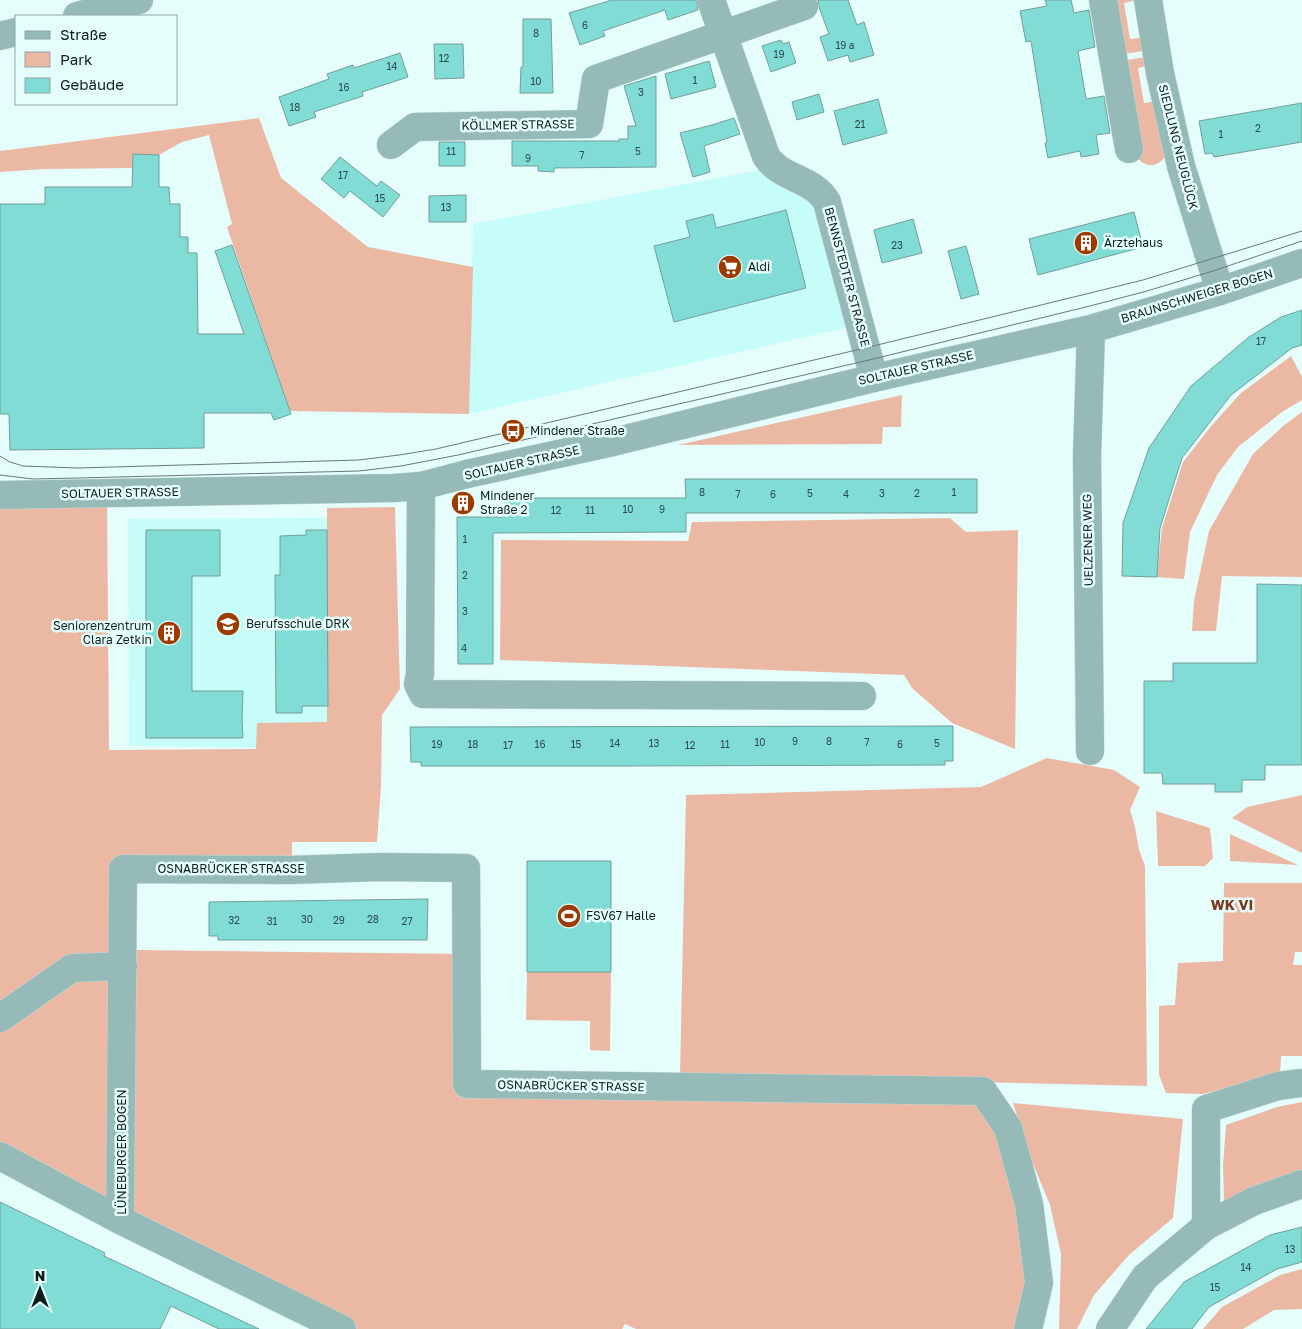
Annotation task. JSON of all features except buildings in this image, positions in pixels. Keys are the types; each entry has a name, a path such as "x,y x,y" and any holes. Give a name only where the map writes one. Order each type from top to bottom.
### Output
{"street":[{"path":"81,15 139,0"},
{"name":"BENNSTEDTER STRASSE","path":"711,0 757,133 770,162 775,168 817,189 827,202 874,378"},
{"path":"1102,0 1129,149"},
{"name":"SIEDLUNG NEUGLÜCK","path":"1148,0 1160,73 1181,166 1220,291"},
{"path":"724,35 804,6"},
{"path":"0,36 15,32"},
{"name":"KÖLLMER STRASSE","path":"391,145 415,127 589,124 596,79 724,35"},
{"name":"BRAUNSCHWEIGER BOGEN","path":"1091,328 1220,291 1302,263"},
{"name":"SOLTAUER STRASSE","path":"0,495 421,486 1091,328"},
{"name":"UELZENER WEG","path":"1090,752 1087,456 1091,328"},
{"path":"421,486 420,674 418,684 423,694 862,696"},
{"name":"OSNABRÜCKER STRASSE","path":"124,869 466,868 467,1084 983,1091 1008,1128 1029,1204 1039,1284 1028,1329"},
{"name":"LÜNEBURGER BOGEN","path":"124,869 120,1220 342,1329"},
{"path":"0,1018 72,968 123,966"},
{"path":"1206,1226 1206,1109 1278,1086 1302,1083"},
{"path":"0,1156 120,1220"},
{"path":"1110,1329 1145,1277 1206,1226 1254,1201 1302,1184"}],"shaded area":[{"path":"770,168 822,196 854,326 469,414 473,224"},
{"name":"Berufsschule DRK","path":"327,518 328,730 307,748 129,746 128,519"}],"green space":[{"path":"1110,0 1138,0 1124,3 1130,39 1145,37 1143,51 1124,54"},
{"path":"1146,57 1151,65 1138,68 1144,103 1158,101 1168,152 1158,164 1154,165 1145,164 1136,157 1126,60"},
{"path":"259,118 281,178 368,247 473,267 469,414 290,411 227,227 232,224 209,135 182,142 159,155 133,154 132,168 43,169 0,172 0,151"},
{"path":"1291,356 1302,377 1302,400 1282,412 1238,447 1217,475 1190,532 1184,579 1157,577 1162,528 1183,462 1212,425 1241,393"},
{"path":"902,395 901,427 883,427 882,444 678,445"},
{"path":"1302,412 1302,577 1222,576 1216,631 1192,631 1194,601 1209,531 1253,454 1283,426"},
{"path":"107,492 109,750 256,749 257,723 327,722 327,508 395,507 400,689 382,715 381,786 377,842 292,842 292,859 118,856 120,1209 137,950 464,954 467,1084 983,1091 1030,1208 1028,1329 636,1329 625,1324 622,1329 343,1329 0,1156 0,495"},
{"path":"950,518 966,532 1018,530 1015,749 952,723 912,688 904,675 500,660 501,540 688,541 692,522"},
{"path":"1047,758 1114,770 1140,787 1130,810 1139,850 1145,866 1147,1086 680,1075 686,795 981,787"},
{"path":"1302,795 1302,853 1232,818 1247,807"},
{"path":"1156,811 1210,828 1213,858 1205,866 1158,866"},
{"path":"1230,834 1298,865 1230,861"},
{"path":"1224,883 1302,883 1302,952 1295,952 1293,965 1302,965 1302,1056 1281,1056 1280,1074 1203,1094 1166,1093 1159,1075 1159,1006 1175,1005 1178,963 1223,961"},
{"path":"527,972 611,972 610,1051 590,1050 590,1021 526,1020"},
{"path":"1302,1102 1302,1172 1224,1201 1223,1165 1226,1125 1277,1107"},
{"path":"1013,1103 1183,1119 1173,1218 1129,1255 1094,1295 1077,1329 1059,1329 1061,1254 1050,1205 1031,1159"},
{"path":"1302,1269 1302,1309 1274,1310 1243,1329 1203,1329 1222,1307 1280,1275"}],"tram line":[{"path":"0,456 10,462 23,466 78,468 359,460 436,449 865,348 1143,280 1302,231"},
{"path":"0,475 33,479 78,478 359,471 401,466 458,455 869,360 1090,306 1213,271 1302,241"}],"place":[{"name":"Ärztehaus","path":"1086,243"},
{"name":"Aldi","path":"730,267"},
{"name":"Mindener Straße","path":"513,431"},
{"name":"Mindener Straße 2","path":"463,503"},
{"name":"Berufsschule DRK","path":"228,624"},
{"name":"Seniorenzentrum Clara Zetkin","path":"169,633"},
{"name":"FSV67 Halle","path":"569,916"}],"district":[{"name":"WK VI","path":"1232,905"}]}
